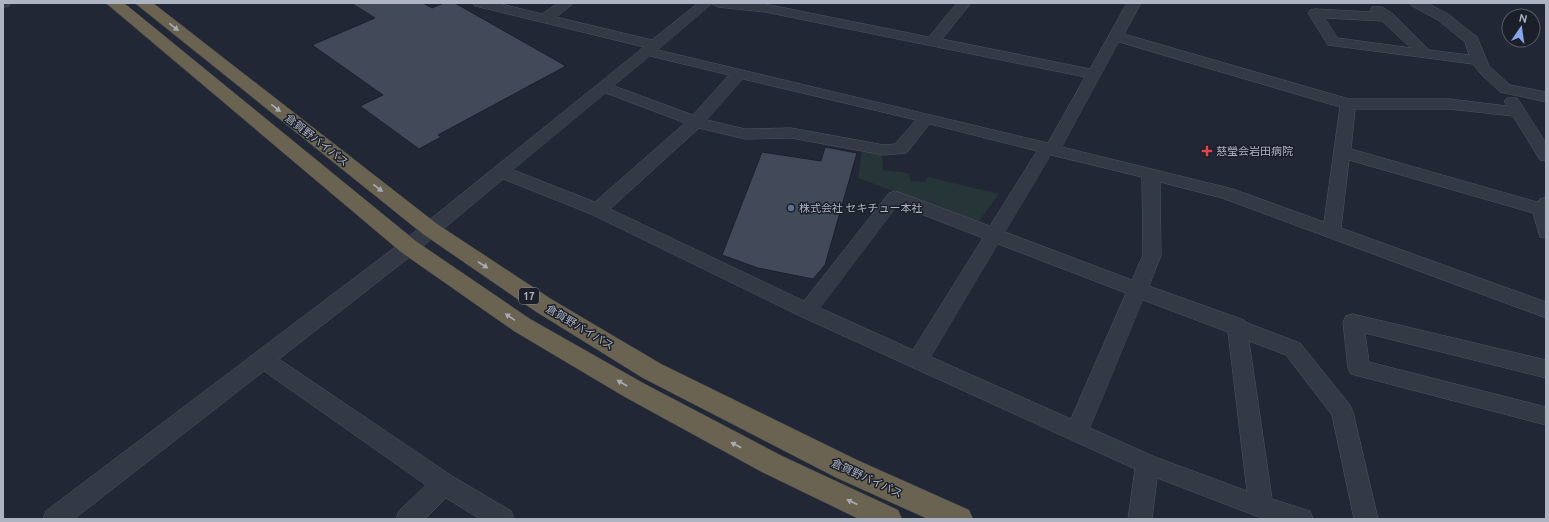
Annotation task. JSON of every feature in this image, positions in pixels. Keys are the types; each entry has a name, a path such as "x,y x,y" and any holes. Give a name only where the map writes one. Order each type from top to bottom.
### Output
{"highway":[{"name":"倉賀野バイパス","path":"114,3 409,247 522,325 634,390 772,464 888,519"},
{"name":"倉賀野バイパス","path":"143,3 430,229 543,305 652,371 847,469 959,519"}],"street":[{"path":"480,3 650,48 738,75 926,118 1151,176 1227,193 1332,230 1546,310"},
{"path":"544,19 567,3"},
{"path":"55,519 409,247 706,3"},
{"path":"718,3 765,8 1094,74"},
{"path":"933,41 964,3"},
{"path":"918,360 994,234 1049,150 1134,3"},
{"path":"1368,3 1388,17 1425,54"},
{"path":"1417,3 1443,17 1472,40 1478,60 1484,69 1506,89 1518,112 1546,156"},
{"path":"1388,17 1315,13 1333,42 1478,60"},
{"path":"1115,36 1348,104 1449,104 1518,112"},
{"path":"597,210 696,122 738,75"},
{"path":"603,88 696,122 745,134 791,133 884,150 900,149 926,118"},
{"path":"1506,89 1546,97"},
{"path":"1332,230 1348,104"},
{"path":"1341,152 1544,208 1546,232"},
{"path":"501,172 597,210 807,310 1147,464 1261,507 1301,519"},
{"path":"1076,432 1152,255 1151,176"},
{"path":"807,310 895,197 994,234 1138,290 1237,326 1293,349 1342,412 1366,519"},
{"path":"1546,368 1353,322 1360,368 1546,416"},
{"path":"1237,326 1261,507"},
{"path":"263,359 444,484 502,519"},
{"path":"1140,519 1147,464"},
{"path":"408,519 444,484"}],"shaded area":[{"path":"862,151 882,155 883,170 908,173 911,181 925,182 928,177 999,194 978,222 858,178"}],"building":[{"path":"351,3 423,3 432,8 444,3 455,3 566,66 438,135 441,137 419,149 360,106 383,95 312,45 375,18"},
{"name":"株式会社 セキチュー本社","path":"825,147 857,153 825,265 813,279 758,268 722,255 762,152 821,161"}],"place":[{"name":"慈瑩会岩田病院","path":"1207,151"},
{"name":"株式会社 セキチュー本社","path":"791,208"}]}
